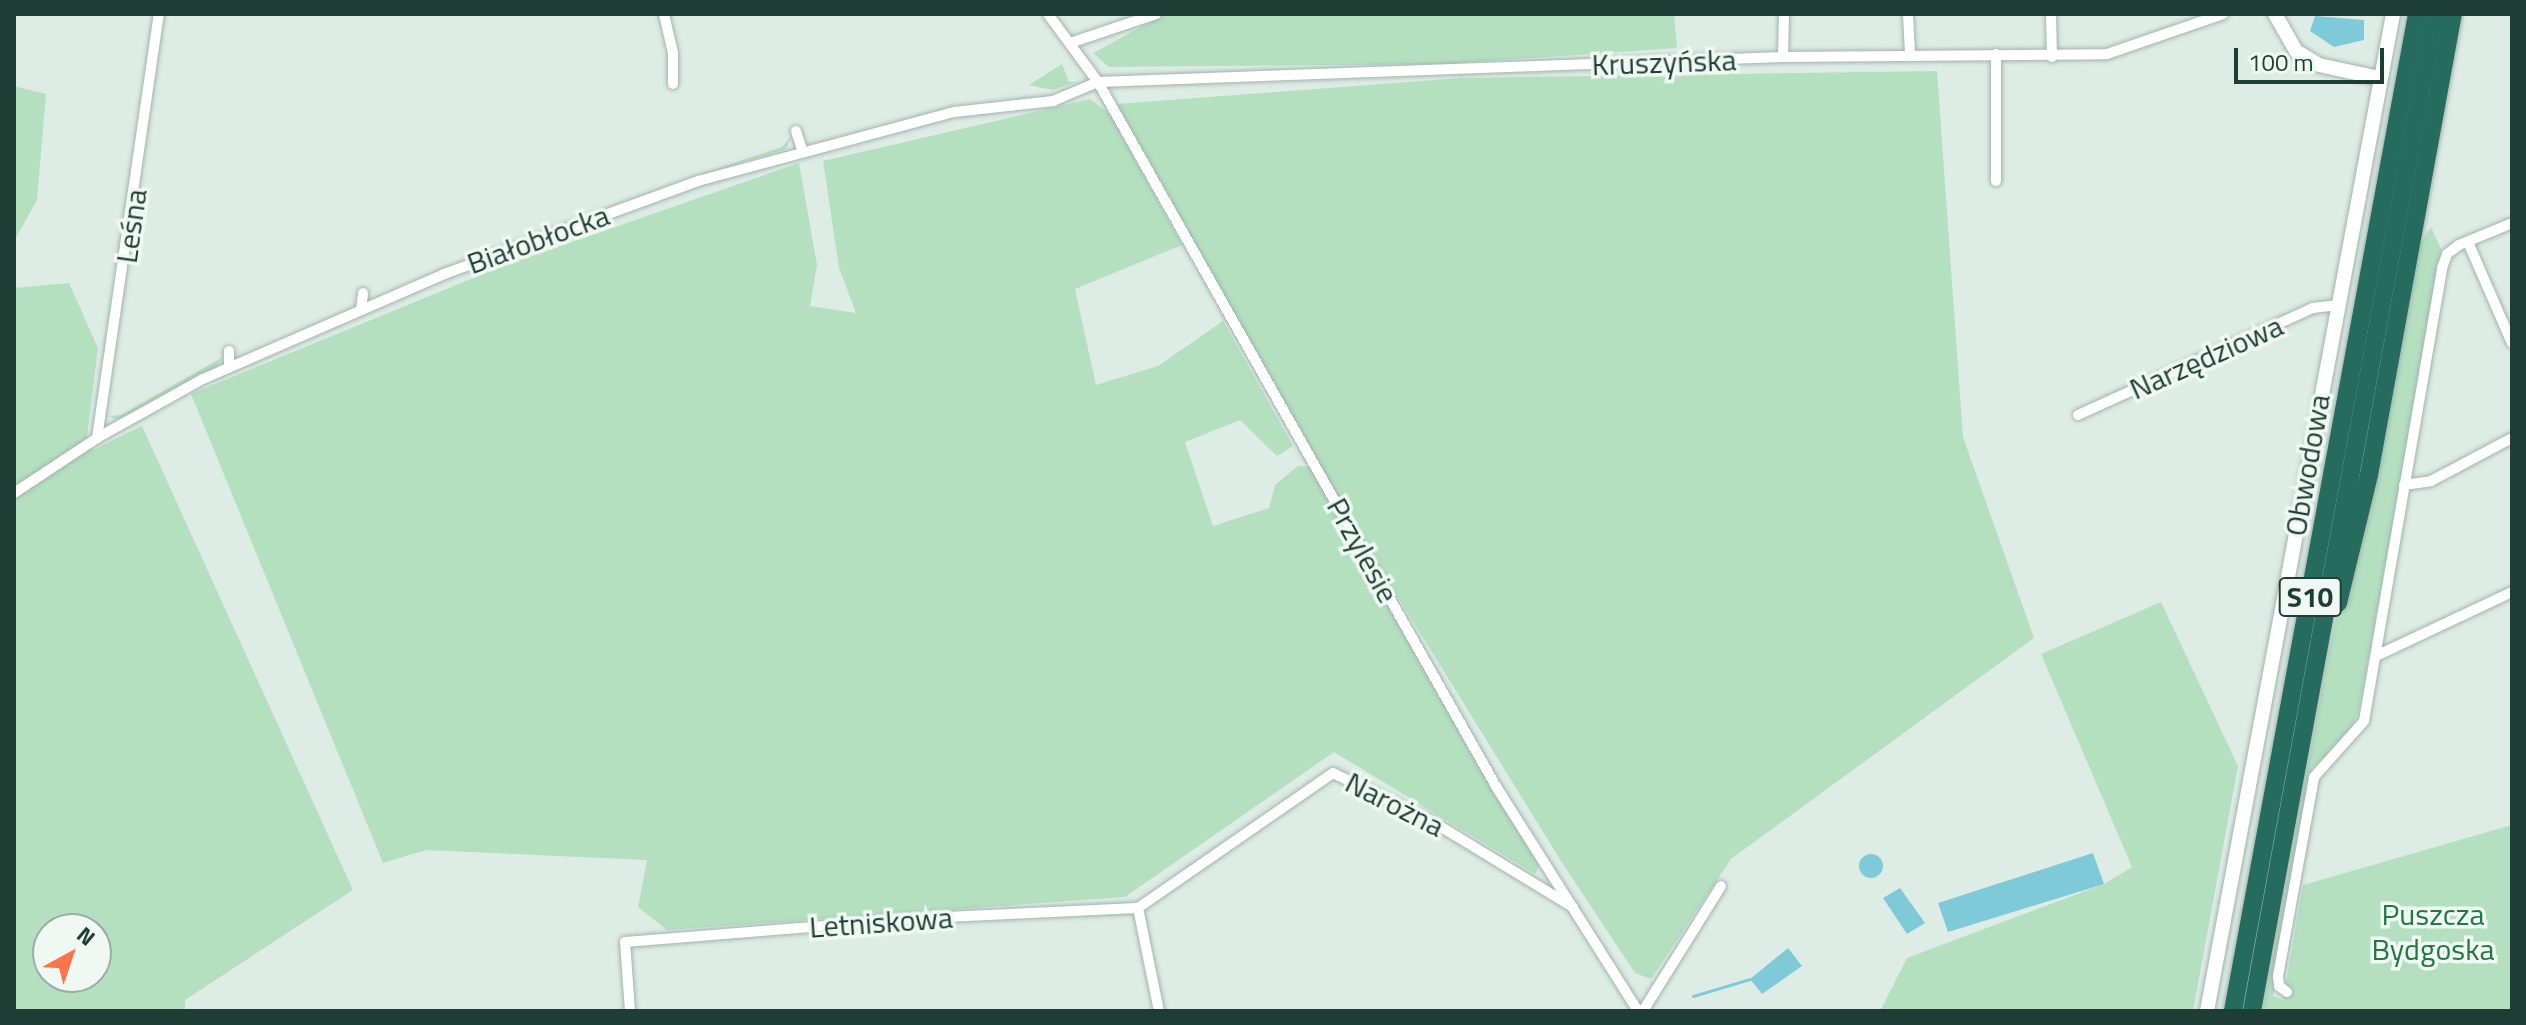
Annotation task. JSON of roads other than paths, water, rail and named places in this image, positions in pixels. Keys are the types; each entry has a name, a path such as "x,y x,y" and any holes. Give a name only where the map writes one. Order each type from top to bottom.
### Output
{"highway":[{"name":"S10","path":"2233,1011 2417,14"},
{"name":"S10","path":"2252,1011 2435,14"},
{"path":"2315,670 2367,485 2453,14"}],"street":[{"name":"Leśna","path":"97,438 159,14"},
{"path":"664,14 673,52 673,84"},
{"name":"Przylesie","path":"1048,14 1098,82 1497,788 1640,1011"},
{"path":"1070,43 1156,14"},
{"path":"1783,57 1784,14"},
{"path":"1908,14 1910,54"},
{"path":"2051,14 2052,57"},
{"name":"Kruszyńska","path":"1098,82 1783,57 1910,54 2052,57 2107,54 2223,14"},
{"path":"2275,14 2296,51 2319,65 2379,78"},
{"name":"Obwodowa","path":"2207,1011 2336,305 2393,14"},
{"path":"1996,54 1996,181"},
{"name":"Białobłocka","path":"14,493 97,438 229,366 519,246 802,149 984,107 1053,101 1098,82"},
{"path":"796,131 802,149"},
{"path":"2287,992 2279,986 2278,976 2314,777 2364,721 2442,268 2447,254 2512,223"},
{"path":"513,232 519,246"},
{"path":"2468,242 2512,343"},
{"path":"361,310 363,293"},
{"name":"Narzędziowa","path":"2078,415 2313,308 2336,305"},
{"path":"229,351 229,366"},
{"path":"2404,485 2431,481 2512,438"},
{"path":"2376,656 2512,592"},
{"name":"Narożna","path":"1138,908 1333,773 1433,822 1578,910"},
{"path":"1640,1011 1721,886"},
{"path":"1138,908 1159,1011"},
{"name":"Letniskowa","path":"630,1011 625,942 925,918 1138,908"}],"water":[{"path":"2315,16 2364,20 2364,40 2334,47 2310,31"},
{"path":"2093,853 2104,884 1948,932 1938,903"},
{"path":"1871,854 1880,857 1883,866 1880,875 1871,878 1862,875 1859,866 1862,857"},
{"path":"1900,888 1925,923 1907,934 1883,898"},
{"path":"1788,948 1802,966 1762,994 1750,979"}],"waterway":[{"path":"1693,996 1750,979"}],"park label":[{"name":"Puszcza Bydgoska","path":"2433,931"}]}
